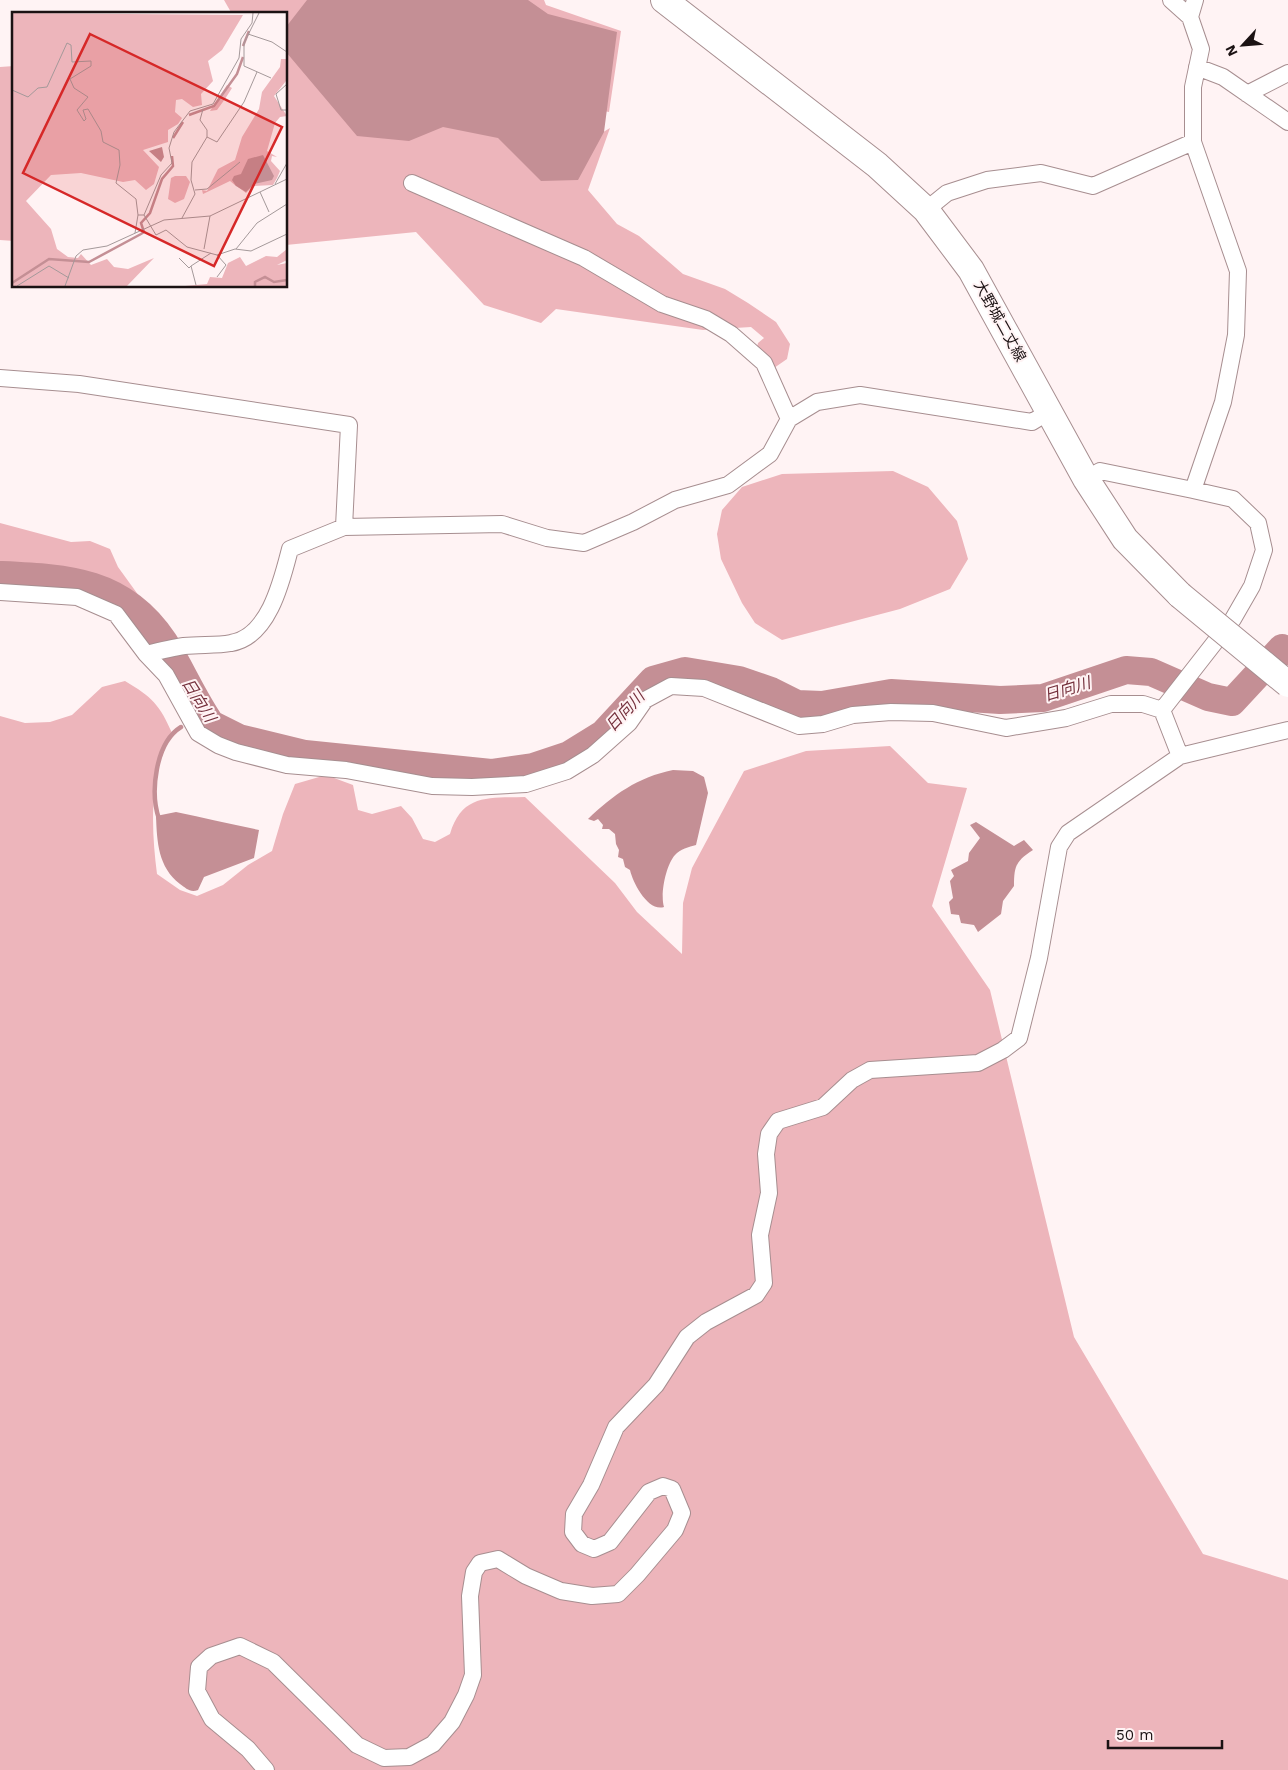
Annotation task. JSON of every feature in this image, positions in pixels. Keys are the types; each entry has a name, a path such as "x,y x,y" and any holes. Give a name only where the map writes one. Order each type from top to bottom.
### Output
{"main road":[{"name":"大野城二丈線","path":"664,0 877,165 926,210 972,270 1086,479 1125,539 1180,595 1288,684"}],"street":[{"path":"1170,0 1190,18 1200,49 1193,87 1193,142 1238,272 1236,335 1223,402 1193,490"},
{"path":"1190,18 1195,0"},
{"path":"1197,67 1223,77 1288,122"},
{"path":"1247,94 1288,73"},
{"path":"926,210 947,193 987,180 1041,173 1093,186 1193,142"},
{"path":"412,183 584,258 662,304 706,319 731,334 764,364 789,418"},
{"path":"0,378 79,384 349,425 344,527"},
{"path":"146,654 185,646 233,643 248,635 270,609 282,582 290,549 344,527 502,524 547,538 584,543 634,522 675,500 728,485 770,454 789,418 817,402 860,395 1032,422 1050,412"},
{"path":"1086,479 1100,471 1233,499 1258,523 1264,550 1252,586 1233,619 1166,705"},
{"path":"0,592 78,597 116,614 146,654 166,675 198,733 218,745 287,766 346,770 432,786 472,787 526,784 567,771 593,755 628,723 645,700 671,686 704,688 800,726 823,724 853,715 891,712 933,713 1006,728 1066,718 1111,704 1166,705"},
{"path":"1166,705 1180,756"},
{"path":"266,1770 248,1749 212,1719 197,1691 199,1667 211,1656 240,1646 273,1662 303,1689 357,1745 384,1758 409,1757 433,1744 452,1722 466,1695 473,1675 470,1596 474,1572 480,1564 498,1559 526,1576 561,1591 592,1596 618,1594 637,1575 675,1530 682,1513 672,1490 662,1486 649,1492 610,1542 594,1549 582,1544 573,1532 574,1514 591,1485 616,1427 656,1385 687,1337 706,1322 756,1294 764,1283 760,1235 769,1193 766,1154 769,1134 778,1121 823,1107 852,1080 870,1070 978,1063 1019,1038 1039,958 1059,847 1068,832 1180,756 1288,730"}],"shaded area":[{"path":"224,0 320,0 446,125 595,137 610,128 588,190 617,224 639,236 683,274 725,289 776,322 790,344 787,359 774,368 754,360 758,343 764,338 751,327 703,330 556,309 541,323 484,305 416,232 288,245 288,12 231,12"},
{"path":"307,0 528,0 548,14 617,32 604,132 578,180 541,181 498,138 443,127 409,141 357,136 288,54 288,24"},
{"path":"523,0 544,0 546,5 621,31 609,112 598,110 567,46"},
{"path":"12,66 12,241 0,240 0,67"},
{"path":"893,471 928,487 957,521 968,559 950,589 900,609 782,640 755,623 742,603 721,559 717,534 722,510 742,487 782,474"},
{"path":"0,523 71,542 90,541 110,549 118,567 139,596 105,583 80,578 0,572"},
{"path":"125,681 154,702 172,733 159,766 154,802 153,820 157,874 180,890 197,896 223,885 248,865 272,851 283,814 295,784 326,775 353,785 358,810 372,814 401,806 412,818 423,839 435,842 450,834 455,821 462,811 479,800 500,797 525,797 615,883 637,912 682,954 683,903 692,868 744,771 806,751 890,746 928,783 967,788 932,906 990,990 1074,1337 1203,1554 1288,1580 1288,1770 0,1770 0,716 25,723 50,722 72,715 102,687"},
{"path":"673,770 693,771 704,777 708,793 696,845 679,851 675,855 669,866 663,887 664,907 658,907 652,905 642,895 634,882 630,870 625,867 623,859 618,857 619,850 615,834 609,829 602,829 603,825 598,819 594,821 588,819 607,802 637,782"},
{"path":"176,812 259,830 254,858 204,877 198,890 193,891 186,888 167,870 158,844 156,816"},
{"path":"976,822 1014,846 1024,840 1033,850 1023,857 1017,865 1014,886 1003,901 1001,914 978,932 974,925 961,923 959,915 951,914 949,902 953,898 950,881 954,876 951,870 968,861 969,853 980,838 970,825"}],"waterway":[{"name":"日向川","path":"0,575 48,578 92,586 112,594 130,606 148,621 164,642 211,724 239,738 305,754 491,773 533,767 569,755 603,734 653,680 685,671 739,680 771,691 797,704 822,705 891,693 1000,700 1043,698 1126,670 1151,672 1208,697 1232,702 1282,648 1288,651"},
{"path":"159,819 156,808 155,783 160,756 172,734 181,727"}]}
